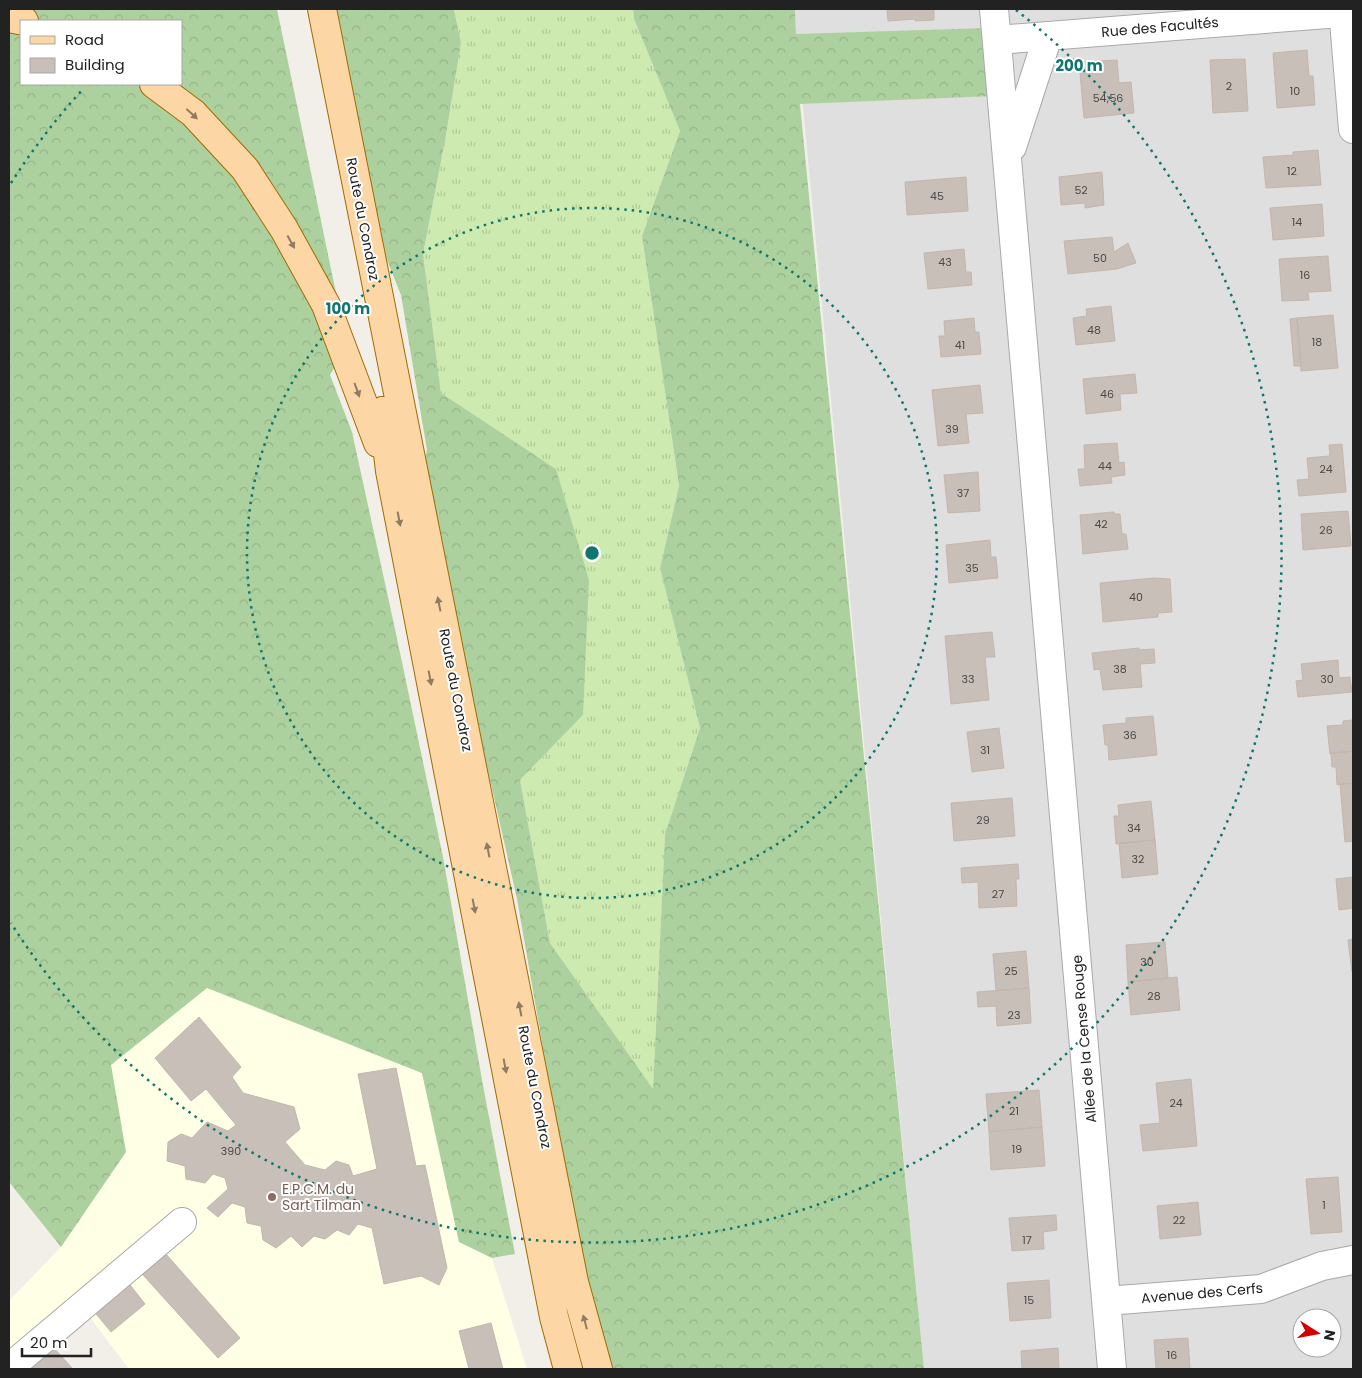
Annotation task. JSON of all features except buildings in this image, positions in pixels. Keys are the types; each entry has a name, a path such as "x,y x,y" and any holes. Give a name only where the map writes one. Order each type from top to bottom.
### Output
{"main road":[{"name":"Route du Condroz","path":"303,9 386,424 390,471 554,1317 568,1369"},
{"name":"Route du Condroz","path":"322,9 574,1282 598,1369"},
{"path":"155,85 193,113 245,169 284,229 326,305 365,412 390,471"}],"street":[{"name":"Allée de la Cense Rouge","path":"994,9 1112,1369"},
{"name":"Rue des Facultés","path":"997,40 1346,11"},
{"path":"1346,11 1353,129"},
{"path":"1008,158 1048,36"},
{"path":"9,1368 182,1222"},
{"name":"Avenue des Cerfs","path":"1106,1301 1261,1289 1322,1266 1353,1260"}],"shaded area":[{"path":"795,9 1353,9 1353,1369 924,1369"},
{"name":"E.P.C.M. du Sart Tilman","path":"207,988 422,1073 459,1242 492,1258 527,1369 129,1369 86,1312 9,1369 9,1301 61,1247 126,1152 111,1065"}],"green space":[{"path":"9,9 277,9 347,346 330,375 352,432 443,857 515,1254 492,1258 459,1242 422,1073 207,988 111,1065 126,1152 61,1247 9,1182"},
{"path":"335,9 454,9 461,43 445,141 423,254 441,393 556,469 589,580 583,715 520,780 550,943 653,1089 665,834 700,728 660,568 679,486 642,236 680,131 634,19 633,9 795,9 796,34 987,28 994,96 800,104 924,1369 608,1369 574,1226 517,899 469,687 423,465 427,450 401,295 379,240"},
{"path":"454,9 633,9 634,19 680,131 642,236 679,486 660,568 700,728 665,834 653,1090 550,943 520,780 583,715 556,469 441,393 423,254 445,141 461,43"}],"place":[{"name":"E.P.C.M. du Sart Tilman","path":"272,1197"}]}
